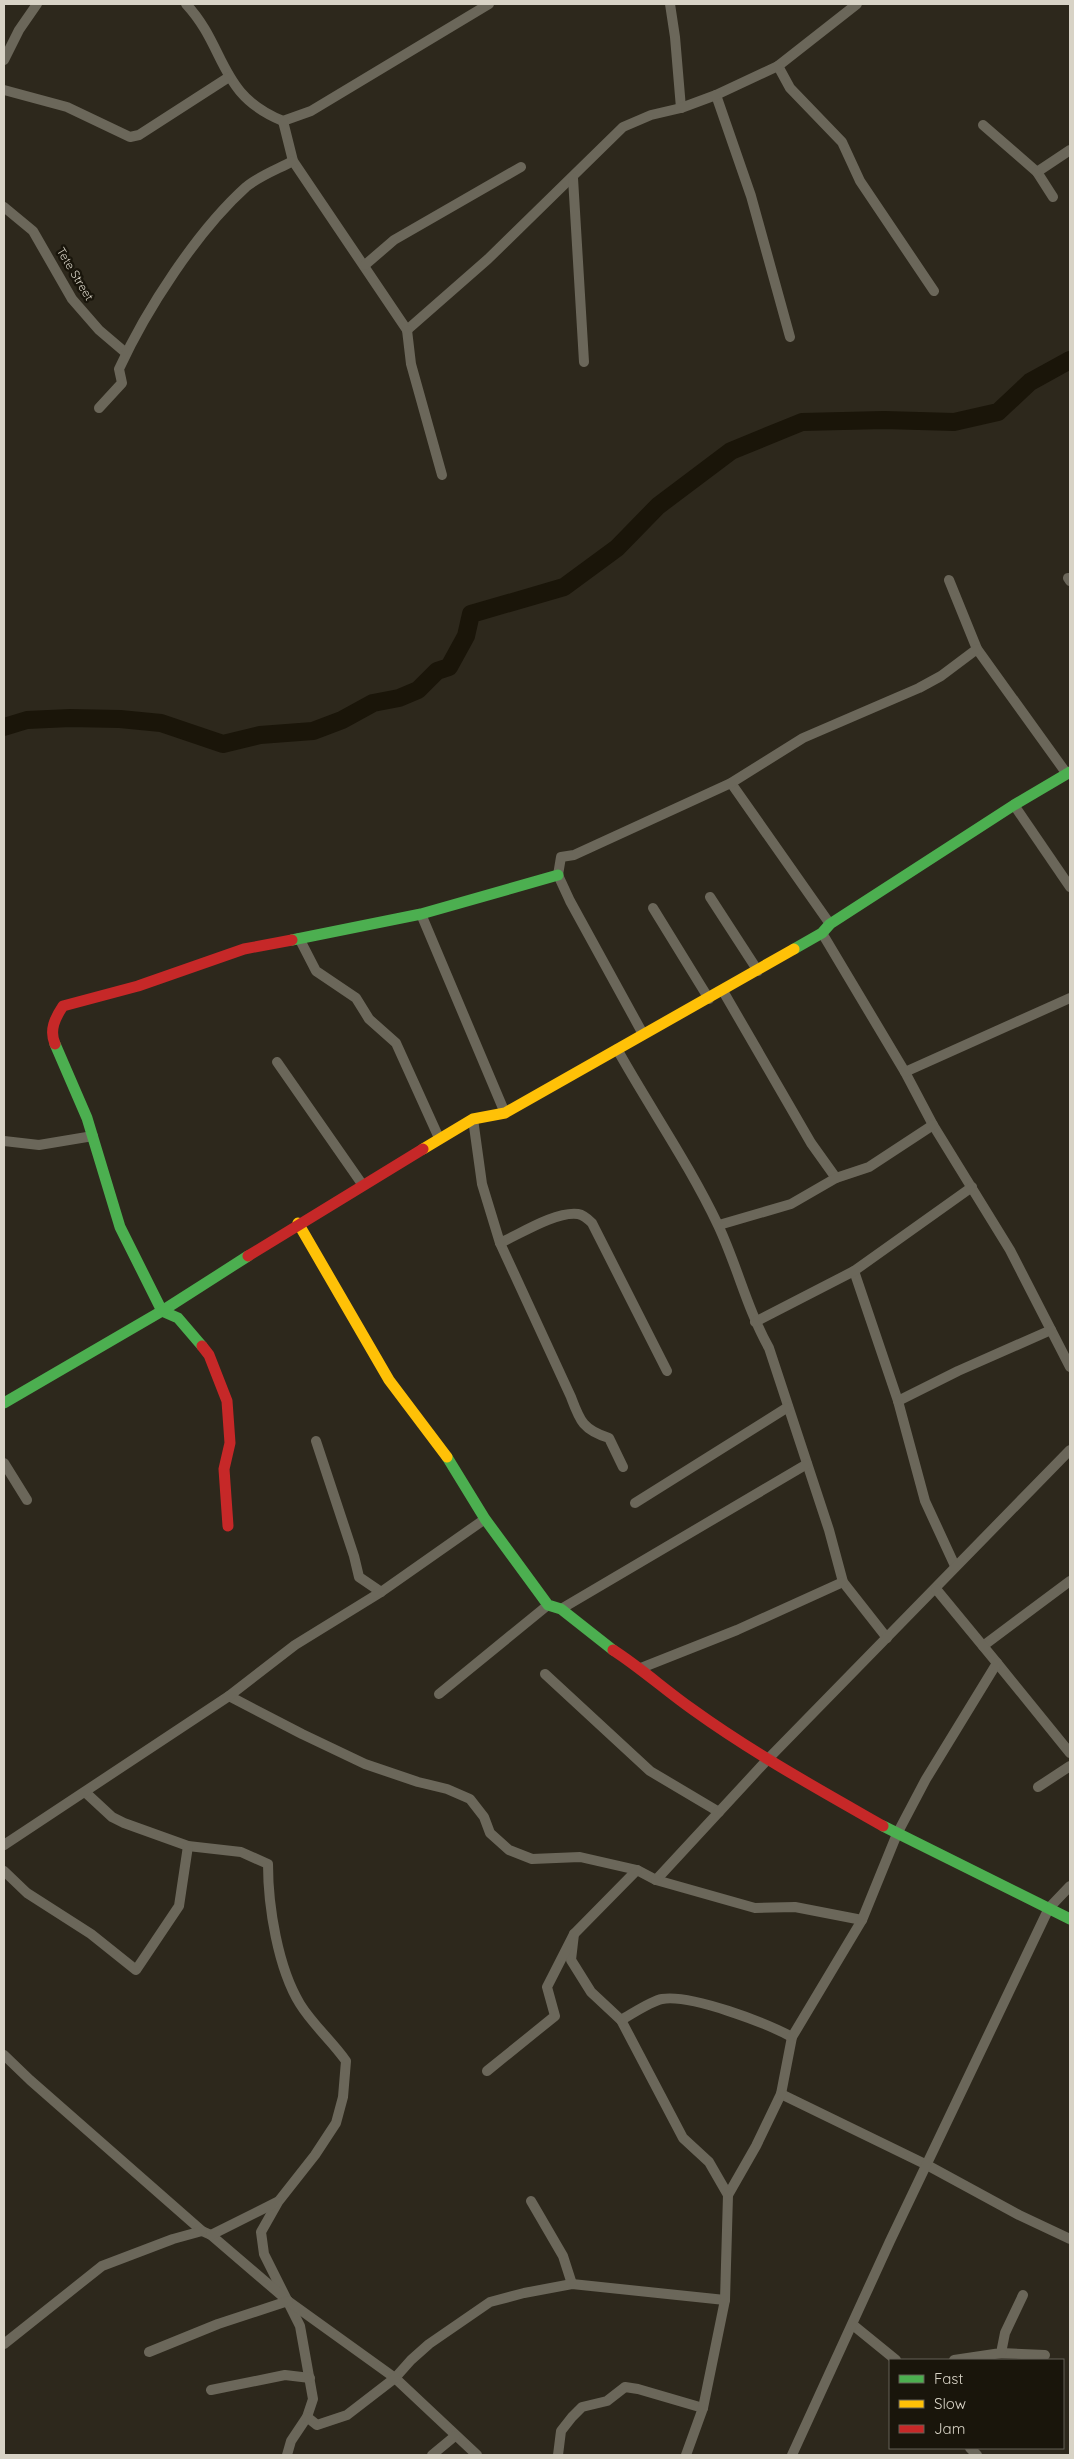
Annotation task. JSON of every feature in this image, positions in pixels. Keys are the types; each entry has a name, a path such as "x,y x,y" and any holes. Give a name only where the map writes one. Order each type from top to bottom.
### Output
{"street":[{"path":"4,60 37,4"},
{"path":"186,4 198,17 229,77 245,99 264,114 283,121 311,111 488,4"},
{"path":"670,4 675,37 681,108"},
{"path":"407,330 488,259 573,178 623,127 651,115 681,108 716,95 778,66 853,5"},
{"path":"778,66 790,88 842,142 860,181 934,291"},
{"path":"4,90 67,107 130,137 139,135 229,77"},
{"path":"716,95 750,196 790,337"},
{"path":"283,121 293,161 407,330 411,364 442,475"},
{"path":"982,125 1037,172 1053,198"},
{"path":"1037,172 1070,150"},
{"path":"99,408 122,382 119,369 126,353 166,285 218,216 248,186 293,161"},
{"path":"365,266 394,240 520,167"},
{"path":"573,178 584,362"},
{"name":"Tete Street","path":"4,207 33,231 72,299 99,330 126,353"},
{"path":"4,1403 162,1311 298,1222 439,1138 473,1119 506,1113 643,1034 758,971 822,933 830,924 1014,805 1068,773 977,649 949,580"},
{"path":"643,1034 570,901 558,875 562,857 574,856 731,783 803,738 919,688 941,676 977,649"},
{"path":"731,783 830,924"},
{"path":"1014,805 1070,886"},
{"path":"228,1526 224,1469 230,1443 227,1401 209,1355 178,1318 162,1311 120,1227 84,1109 52,1038 54,1020 63,1006 138,986 244,949 421,914 558,875"},
{"path":"710,897 758,971"},
{"path":"653,908 709,999"},
{"path":"421,914 506,1113"},
{"path":"822,933 905,1072 933,1124 1010,1250 1070,1367"},
{"path":"299,938 316,971 356,998 369,1019 396,1043 439,1138"},
{"path":"723,991 811,1143 836,1178"},
{"path":"905,1072 1070,998"},
{"path":"617,1050 676,1146 719,1225 755,1322 769,1348 829,1530 843,1582 887,1638"},
{"path":"277,1062 362,1184"},
{"path":"473,1119 482,1184 500,1244 572,1397 580,1422 593,1433 609,1438 623,1467"},
{"path":"719,1225 791,1204 836,1178 869,1167 933,1124"},
{"path":"4,1141 39,1145 93,1136"},
{"path":"755,1322 854,1271 972,1187"},
{"path":"500,1244 550,1220 568,1215 584,1216 592,1223 667,1371"},
{"path":"298,1222 389,1380 441,1447 485,1519 548,1605 561,1609 597,1639 640,1668 690,1708 767,1760 897,1834 1070,1919"},
{"path":"854,1271 898,1401 926,1501 955,1566"},
{"path":"898,1401 958,1371 1051,1330"},
{"path":"635,1503 788,1407"},
{"path":"316,1441 354,1556 358,1577 381,1592"},
{"path":"656,1880 767,1760 1070,1450"},
{"path":"4,1463 27,1500"},
{"path":"561,1609 807,1464"},
{"path":"4,1845 229,1696 295,1645 381,1592 485,1519"},
{"path":"983,1646 1070,1581"},
{"path":"640,1668 737,1630 843,1582"},
{"path":"936,1589 1070,1753"},
{"path":"440,1694 548,1605"},
{"path":"686,2455 703,2408 725,2300 728,2195 756,2146 781,2094 792,2037 862,1920 897,1834 926,1779 997,1663"},
{"path":"545,1674 650,1770 719,1812"},
{"path":"229,1696 365,1764 418,1782 447,1788 470,1799 484,1817 490,1833 509,1850 532,1858 580,1858 637,1870 656,1880 755,1908 795,1907 862,1920"},
{"path":"1038,1787 1070,1766"},
{"path":"85,1792 112,1817 188,1846 241,1852 268,1864 268,1896 286,1972 300,2004 346,2061 343,2098 336,2122 315,2155 278,2202 261,2232 264,2254 300,2326 313,2399 307,2417 291,2441 287,2455"},
{"path":"4,1871 27,1893 91,1934 136,1970 179,1906 188,1846"},
{"path":"487,2071 555,2016 547,1987 574,1934 637,1870"},
{"path":"792,2455 1049,1908 1070,1886"},
{"path":"574,1934 571,1960 591,1992 621,2020 682,2138 709,2162 728,2195"},
{"path":"621,2020 662,1999 680,2000 732,2012 773,2027 792,2037"},
{"path":"4,2055 30,2080 288,2301 395,2378 477,2455"},
{"path":"781,2094 927,2165 1019,2215 1070,2239"},
{"path":"531,2201 563,2256 572,2284"},
{"path":"4,2344 102,2266 173,2239 207,2233 278,2202"},
{"path":"307,2417 317,2426 347,2415 395,2378 410,2360 429,2344 490,2302 524,2293 572,2284 725,2300"},
{"path":"1001,2354 1005,2333 1023,2295"},
{"path":"149,2352 218,2324 288,2301"},
{"path":"853,2325 895,2359"},
{"path":"962,2359 1001,2354 1045,2355"},
{"path":"211,2390 285,2375 310,2378"},
{"path":"558,2455 561,2431 572,2416 582,2407 607,2401 626,2388 638,2389 703,2408"},
{"path":"432,2455 455,2436"}],"waterway":[{"path":"4,727 27,720 70,718 120,719 161,723 223,744 260,735 313,731 342,720 373,703 399,698 418,690 437,671 449,667 466,636 471,614 564,587 617,548 658,506 731,451 802,422 884,420 954,422 998,412 1030,382 1070,360"}],"traffic: fast":[{"path":"794,949 822,933 830,924 1014,805 1070,772"},
{"path":"292,940 421,914 558,875"},
{"path":"55,1044 87,1118 120,1227 162,1311 178,1318 202,1346"},
{"path":"4,1403 162,1311 248,1256"},
{"path":"447,1457 485,1519 548,1605 561,1609 613,1650"},
{"path":"883,1826 1070,1919"}],"traffic: slow":[{"path":"423,1149 473,1119 505,1113 794,949"},
{"path":"298,1223 389,1380 447,1457"}],"traffic: jam":[{"path":"55,1044 53,1039 54,1024 63,1006 138,986 244,949 292,940"},
{"path":"248,1256 423,1149"},
{"path":"202,1346 209,1355 227,1401 230,1443 224,1469 228,1526"},
{"path":"613,1650 738,1741 883,1826"}]}
